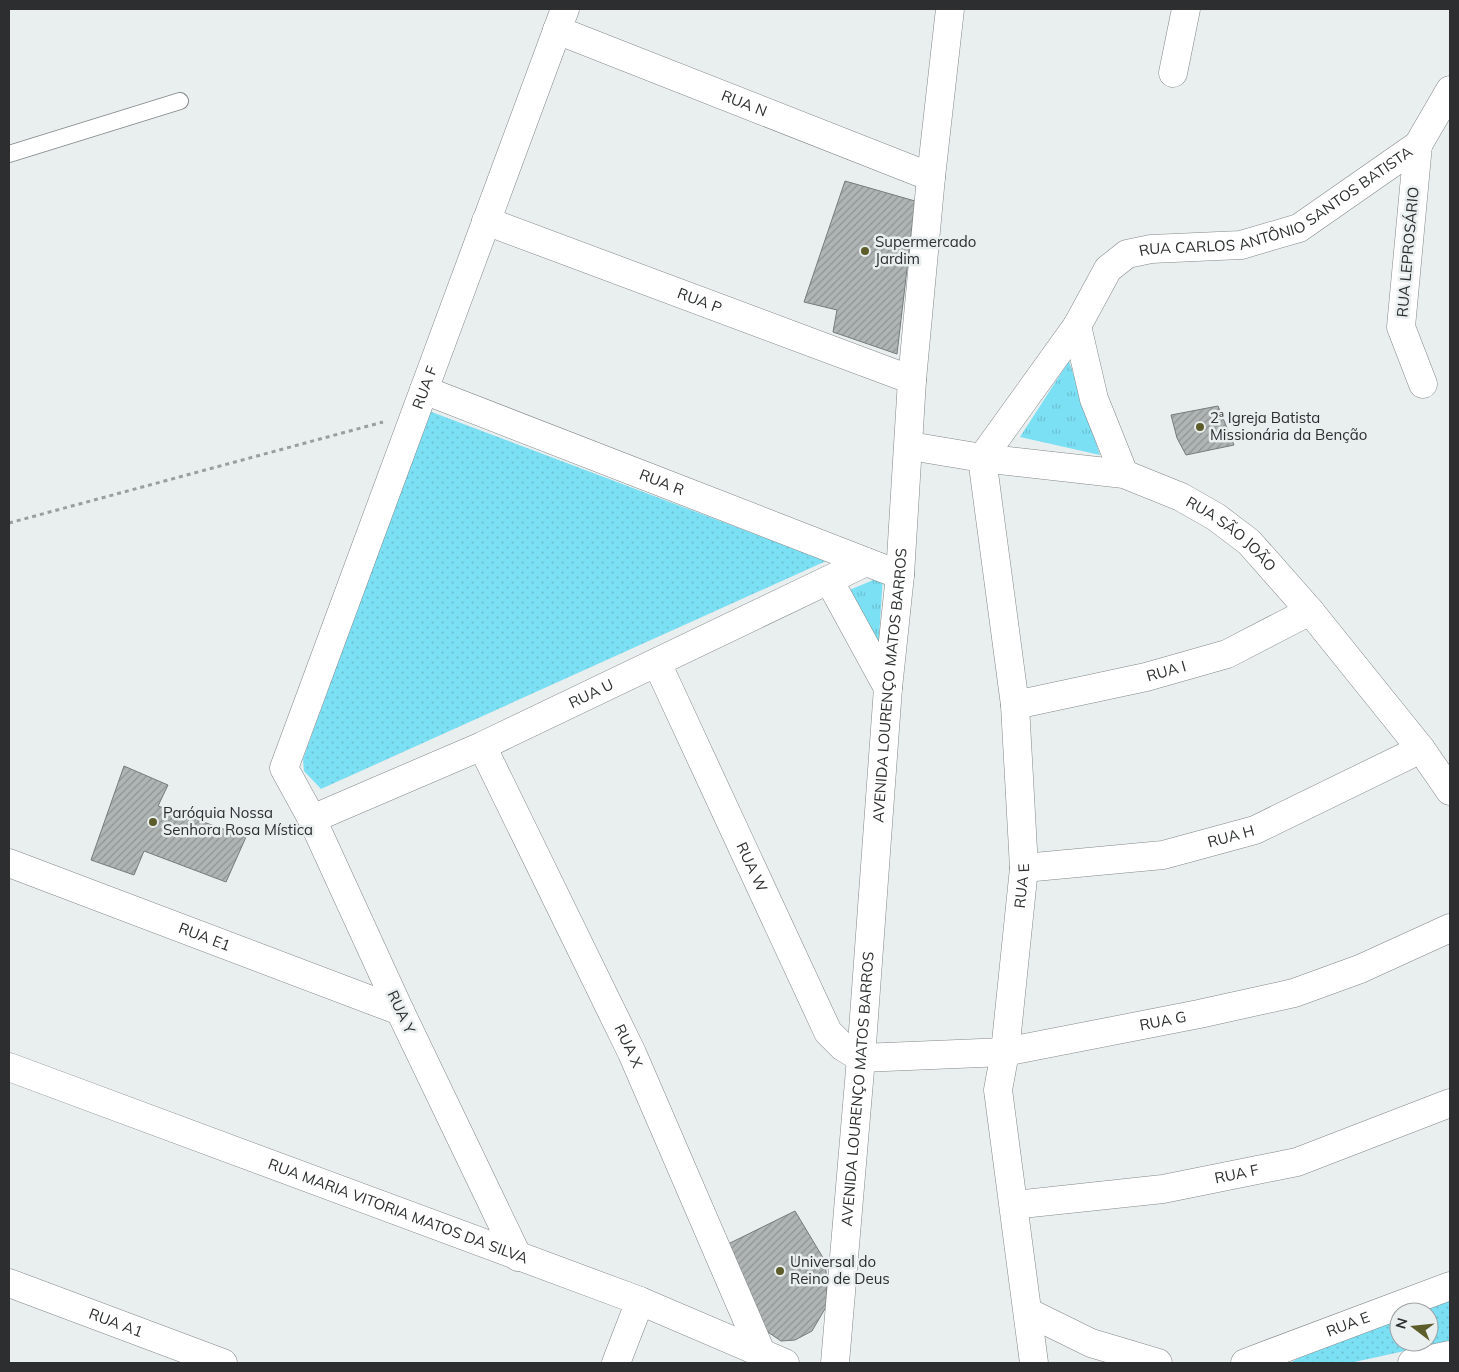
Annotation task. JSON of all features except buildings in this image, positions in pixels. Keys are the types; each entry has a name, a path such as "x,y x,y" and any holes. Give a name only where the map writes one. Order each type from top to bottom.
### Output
{"street":[{"name":"AVENIDA LOURENÇO MATOS BARROS","path":"834,1363 861,1058 888,688 900,575 910,446 912,380 931,176 950,9"},
{"path":"1173,73 1186,9"},
{"name":"RUA N","path":"561,20 931,176"},
{"name":"RUA F","path":"284,768 561,20"},
{"name":"RUA CARLOS ANTÔNIO SANTOS BATISTA","path":"982,458 1077,326 1108,269 1127,254 1151,249 1241,244 1299,228 1418,145 1450,90"},
{"name":"RUA LEPROSÁRIO","path":"1418,145 1401,327 1424,384"},
{"name":"RUA P","path":"486,221 912,380"},
{"path":"1077,326 1094,399 1124,474"},
{"name":"RUA R","path":"419,402 900,575"},
{"name":"RUA SÃO JOÃO","path":"910,446 982,458 1124,474 1181,497 1216,517 1249,542 1310,611 1421,749 1450,791"},
{"name":"RUA E","path":"982,458 1014,706 1024,868 1005,1052 998,1090 1034,1363"},
{"name":"RUA U","path":"312,819 482,746 866,562"},
{"path":"829,580 888,688"},
{"name":"RUA I","path":"1014,706 1146,678 1227,654 1310,611"},
{"name":"RUA W","path":"657,663 828,1032 844,1047 861,1058"},
{"name":"RUA X","path":"482,746 632,1053 773,1357"},
{"name":"RUA H","path":"1024,868 1162,855 1255,830 1421,749"},
{"name":"RUA Y","path":"284,768 312,819 400,1011 518,1257"},
{"name":"RUA E1","path":"9,864 400,1011"},
{"name":"RUA G","path":"861,1058 1005,1052 1294,993 1360,969 1450,928"},
{"name":"RUA MARIA VITORIA MATOS DA SILVA","path":"9,1067 640,1301 773,1357"},
{"name":"RUA F","path":"1014,1205 1163,1189 1297,1162 1450,1103"},
{"name":"RUA A1","path":"9,1283 221,1363"},
{"name":"RUA E","path":"1245,1363 1450,1286"},
{"path":"616,1363 640,1301"},
{"path":"1028,1312 1091,1343 1158,1363"},
{"path":"1412,1363 1450,1355"}],"lane":[{"path":"9,154 180,101"}],"path":[{"path":"9,523 419,402"}],"green space":[{"path":"1069,361 1100,455 1020,437"},
{"path":"429,411 826,561 321,789 304,771 303,759"},
{"path":"883,576 878,653 847,591"},
{"path":"1450,1295 1450,1341 1439,1343 1439,1302 1430,1302"},
{"path":"1389,1317 1389,1352 1400,1352 1350,1363 1290,1363 1329,1342"}],"place":[{"name":"Supermercado Jardim","path":"865,251"},
{"name":"2ª Igreja Batista Missionária da Benção","path":"1200,427"},
{"name":"Paróquia Nossa Senhora Rosa Mística","path":"153,822"},
{"name":"Universal do Reino de Deus","path":"780,1271"}]}
